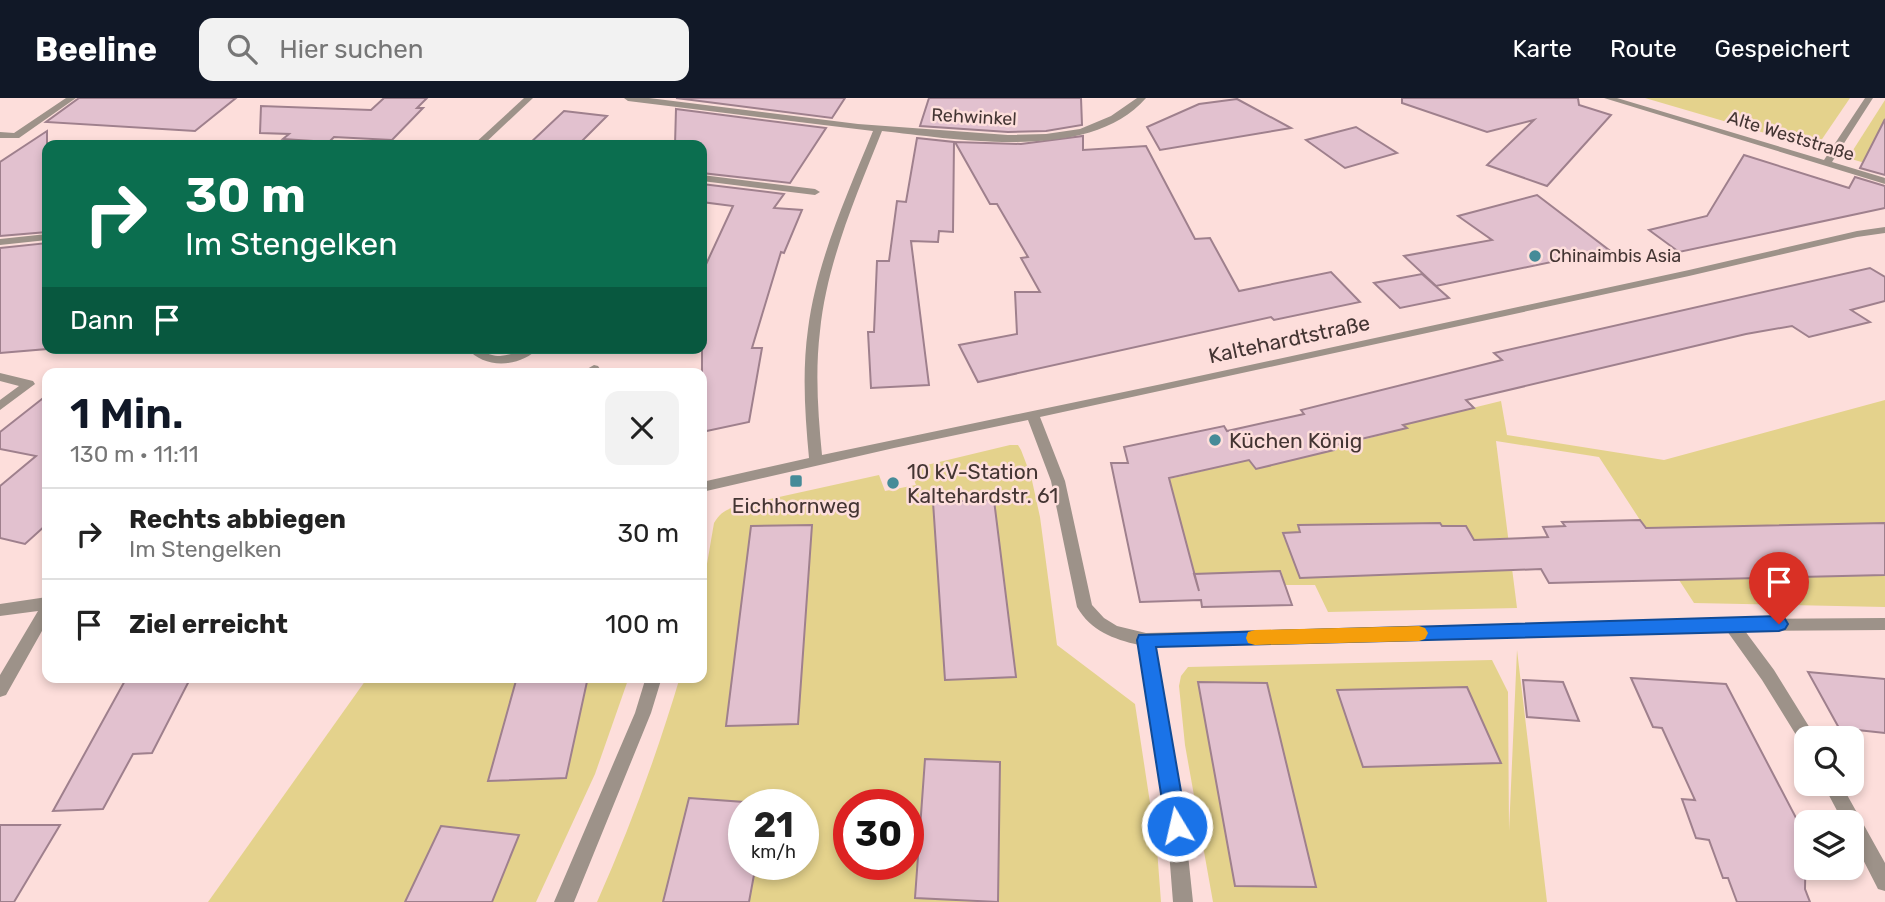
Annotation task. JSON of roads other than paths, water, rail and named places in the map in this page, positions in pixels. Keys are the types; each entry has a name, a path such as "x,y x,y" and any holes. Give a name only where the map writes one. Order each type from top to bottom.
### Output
{"street":[{"path":"0,135 16,136 72,98"},
{"path":"483,140 529,98"},
{"name":"Rehwinkel","path":"628,98 878,129 1002,138 1064,134 1104,124 1123,114 1142,98"},
{"name":"Alte Weststraße","path":"1608,98 1885,181"},
{"path":"1827,163 1869,98"},
{"path":"816,462 810,400 814,324 839,229 878,129"},
{"path":"707,179 815,192"},
{"name":"Kaltehardtstraße","path":"707,486 894,443 1689,273 1857,233 1885,230"},
{"path":"0,242 42,238"},
{"path":"477,354 487,359 510,359 520,354"},
{"path":"508,368 510,359"},
{"path":"0,377 30,384 0,406"},
{"path":"1033,415 1058,481 1085,607 1107,631 1146,640 1731,625 1885,624"},
{"path":"0,610 42,606"},
{"path":"0,690 42,615"},
{"path":"1731,625 1768,675 1800,726"},
{"path":"1146,640 1177,826 1183,902"},
{"path":"564,902 633,738 652,683"},
{"path":"1838,796 1885,882"}],"place":[{"name":"Chinaimbis Asia","path":"1535,256"},
{"name":"Küchen König","path":"1215,440"},
{"name":"Eichhornweg","path":"796,481"},
{"name":"10 kV-Station Kaltehardstr. 61","path":"893,483"}]}
